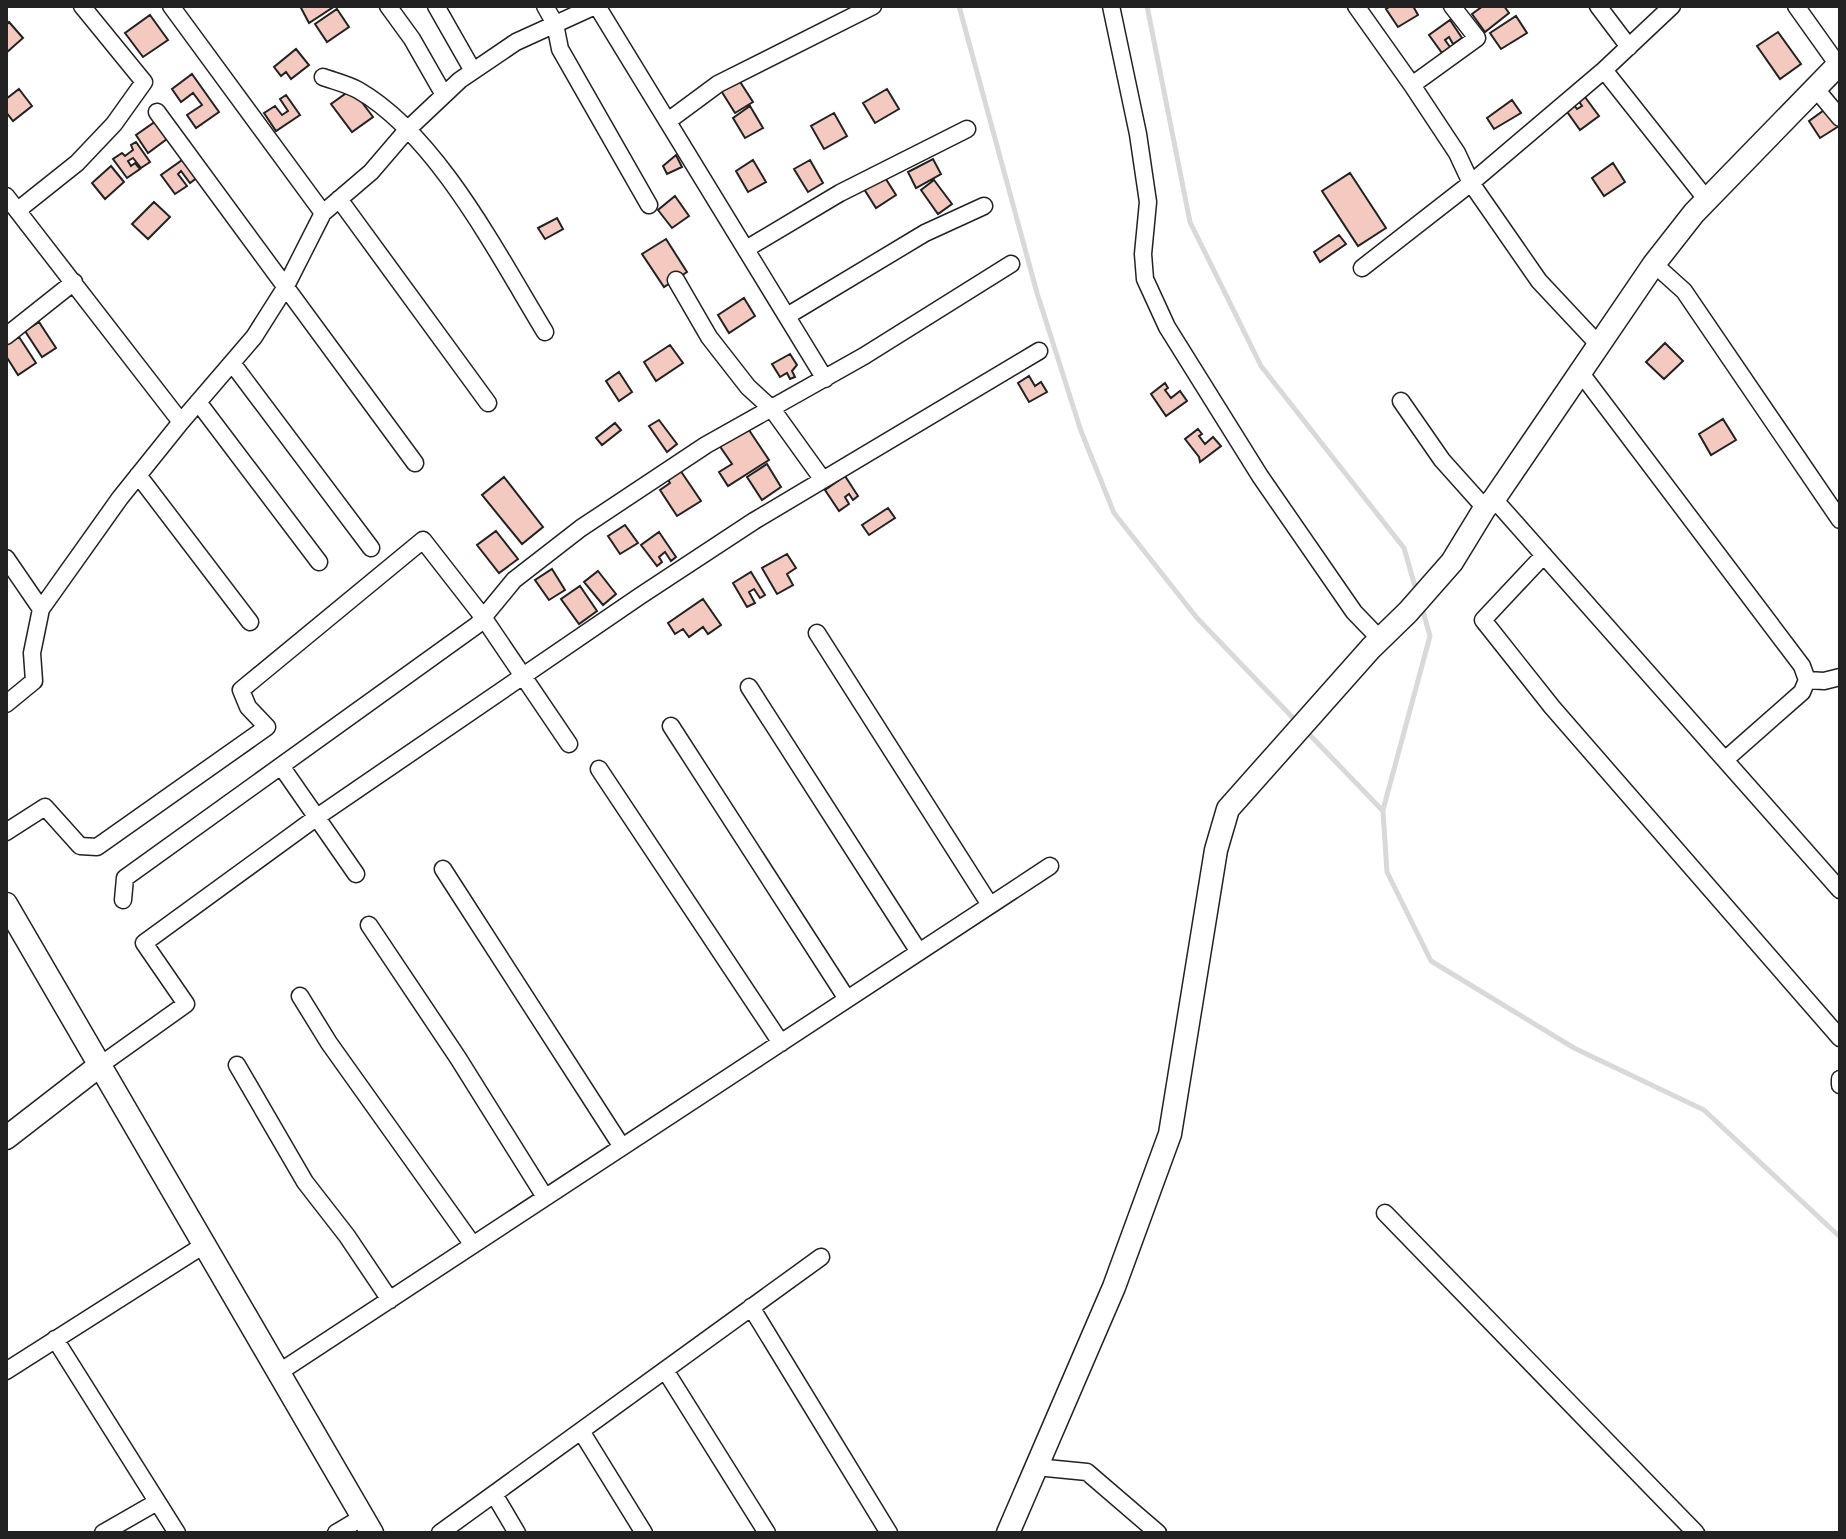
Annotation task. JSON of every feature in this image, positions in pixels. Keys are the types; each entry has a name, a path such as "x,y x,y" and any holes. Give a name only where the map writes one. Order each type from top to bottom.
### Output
{"street":[{"path":"18,210 77,163 114,124 144,82 82,6"},
{"path":"171,6 323,213"},
{"path":"388,6 412,39 444,95"},
{"path":"436,6 473,71"},
{"path":"545,6 555,24 560,49 649,205"},
{"path":"6,704 34,681 32,653 41,609 138,475 254,337 285,288 323,213 371,172 407,130 473,71 516,42 596,6 825,379"},
{"path":"668,121 718,84 873,6"},
{"path":"1111,6 1138,134 1148,202 1143,254 1145,279 1167,327 1260,476 1354,612 1380,639"},
{"path":"1356,6 1412,85 1457,153 1471,183 1539,281 1599,345"},
{"path":"1412,85 1477,38 1452,6"},
{"path":"1598,6 1629,47"},
{"path":"1362,268 1471,183 1604,70 1672,6"},
{"path":"1008,1533 1114,1287 1170,1134 1216,850 1228,809 1452,562 1654,264 1707,200 1839,64 1796,6"},
{"path":"1604,70 1707,200"},
{"path":"323,77 356,89 386,110 435,160 472,213 545,332"},
{"path":"1816,89 1840,118"},
{"path":"157,112 415,463"},
{"path":"746,249 840,193 967,129"},
{"path":"6,196 181,422"},
{"path":"339,199 488,403"},
{"path":"787,316 925,233 984,206"},
{"path":"123,900 125,878 477,625 514,580 581,528 706,445 825,379 1011,264"},
{"path":"1654,264 1684,291 1840,520"},
{"path":"676,280 709,337 748,387 772,409 823,480"},
{"path":"6,336 74,282"},
{"path":"6,1138 186,1004 144,943 317,817 754,521 1039,351"},
{"path":"232,363 371,548"},
{"path":"1580,372 1802,666 1807,680 1802,692 1726,759"},
{"path":"1401,401 1442,460 1544,555 1840,890"},
{"path":"198,402 319,562"},
{"path":"138,475 250,622"},
{"path":"6,832 45,807 80,846 97,847 267,727 248,707 241,690 423,540 483,617 569,744"},
{"path":"1544,555 1483,620 1552,707 1840,1038"},
{"path":"6,558 41,609"},
{"path":"817,633 990,905"},
{"path":"1807,680 1824,681 1840,677"},
{"path":"749,687 919,952"},
{"path":"671,726 847,999"},
{"path":"281,766 356,874"},
{"path":"599,769 781,1043"},
{"path":"278,1373 1050,866"},
{"path":"443,869 622,1147"},
{"path":"6,904 368,1525 336,1533"},
{"path":"369,925 458,1058 545,1197"},
{"path":"300,996 329,1043 473,1245"},
{"path":"237,1065 305,1182 347,1236 390,1300"},
{"path":"1385,1213 1696,1533"},
{"path":"6,1371 204,1245"},
{"path":"440,1533 821,1257"},
{"path":"751,1307 889,1533"},
{"path":"55,1339 177,1533"},
{"path":"665,1370 767,1533"},
{"path":"581,1431 644,1533"},
{"path":"1036,1467 1087,1472 1158,1533"},
{"path":"494,1494 517,1533"},
{"path":"103,1533 157,1502"}],"building":[{"path":"300,6 335,6 309,23"},
{"path":"1391,6 1413,6 1418,15 1398,27 1386,9"},
{"path":"1483,6 1504,6 1509,13 1485,32 1472,14"},
{"path":"337,9 349,27 327,42 315,24"},
{"path":"150,15 168,40 143,57 125,33"},
{"path":"1516,16 1527,33 1501,49 1490,33"},
{"path":"1450,20 1462,38 1453,44 1449,37 1445,40 1450,47 1442,53 1429,35"},
{"path":"9,22 23,38 6,53 6,25"},
{"path":"1778,32 1801,64 1780,79 1757,46"},
{"path":"296,49 309,65 291,79 286,72 281,76 274,67"},
{"path":"192,74 219,112 196,128 187,115 202,105 193,93 181,102 172,89"},
{"path":"737,77 753,102 735,113 720,89"},
{"path":"19,89 32,106 13,121 6,112 6,99"},
{"path":"352,89 373,117 352,132 331,104"},
{"path":"887,89 899,109 875,123 863,103"},
{"path":"1582,93 1599,116 1580,130 1563,106 1571,101 1577,109 1582,106 1576,97"},
{"path":"286,95 300,115 276,131 264,113 275,106 282,115 288,111 280,99"},
{"path":"1512,100 1521,113 1494,129 1487,118"},
{"path":"750,106 763,128 745,138 733,118"},
{"path":"1827,108 1839,126 1820,138 1809,121"},
{"path":"834,113 847,136 824,149 811,126"},
{"path":"159,119 171,136 148,153 136,135"},
{"path":"136,142 150,162 141,168 133,158 128,161 131,166 135,163 140,169 127,178 113,159 122,153 125,156 133,150 131,145"},
{"path":"676,155 682,167 667,174 663,166"},
{"path":"185,158 198,177 190,183 181,171 178,174 187,186 175,194 161,175"},
{"path":"933,159 941,174 916,188 908,172"},
{"path":"753,160 766,182 748,192 736,171"},
{"path":"810,160 823,183 808,192 794,169"},
{"path":"1613,163 1625,182 1604,196 1592,178"},
{"path":"111,166 124,182 105,199 92,183"},
{"path":"1350,173 1386,228 1358,246 1322,191"},
{"path":"884,176 896,195 876,208 864,189"},
{"path":"934,180 952,204 938,214 921,190"},
{"path":"675,196 689,216 672,228 658,210"},
{"path":"154,202 170,217 148,239 132,224"},
{"path":"557,218 563,229 545,239 538,228"},
{"path":"1339,235 1346,244 1320,262 1314,252"},
{"path":"666,239 687,272 664,287 642,254"},
{"path":"744,298 755,316 729,333 718,315"},
{"path":"39,322 56,348 42,357 25,331"},
{"path":"19,337 36,363 18,375 6,356 6,345"},
{"path":"1665,343 1683,361 1664,379 1646,362"},
{"path":"670,345 683,363 656,381 644,362"},
{"path":"790,354 797,365 792,371 795,377 790,379 787,373 780,377 772,364"},
{"path":"619,372 632,392 619,401 606,381"},
{"path":"1029,376 1035,386 1041,382 1047,392 1029,402 1018,383"},
{"path":"1165,383 1168,388 1165,390 1171,398 1180,391 1187,401 1166,416 1151,394"},
{"path":"1723,419 1736,440 1711,455 1699,434"},
{"path":"659,420 677,444 667,452 649,426"},
{"path":"615,423 621,430 602,445 596,438"},
{"path":"747,427 769,460 728,486 719,472 732,464 719,445"},
{"path":"1198,429 1205,444 1213,437 1221,446 1200,462 1185,439"},
{"path":"767,464 781,487 762,500 747,477"},
{"path":"680,470 701,501 677,516 660,490 670,483 667,478"},
{"path":"845,476 858,496 853,500 849,494 845,497 849,504 839,511 825,490"},
{"path":"504,477 543,527 522,544 482,495"},
{"path":"888,508 895,518 869,535 862,525"},
{"path":"625,525 638,543 620,554 608,536"},
{"path":"496,531 518,559 499,573 477,545"},
{"path":"659,532 676,557 671,561 665,552 659,557 662,562 657,566 641,545"},
{"path":"787,554 796,568 787,574 793,585 777,594 762,568"},
{"path":"552,569 565,590 549,600 535,580"},
{"path":"598,571 616,594 603,605 584,582"},
{"path":"751,572 765,595 760,598 754,589 749,592 755,603 747,607 733,583"},
{"path":"580,586 597,611 579,624 561,599"},
{"path":"703,599 721,625 708,634 703,627 689,637 683,629 675,634 668,623"}],"waterway":[{"path":"959,6 1037,293 1081,431 1114,513 1197,618 1296,721"},
{"path":"1147,6 1190,222 1261,366 1404,548 1416,590"},
{"path":"1383,810 1430,636 1422,608"},
{"path":"1306,731 1383,811 1387,872 1431,961 1574,1048 1704,1110 1840,1237"}]}
